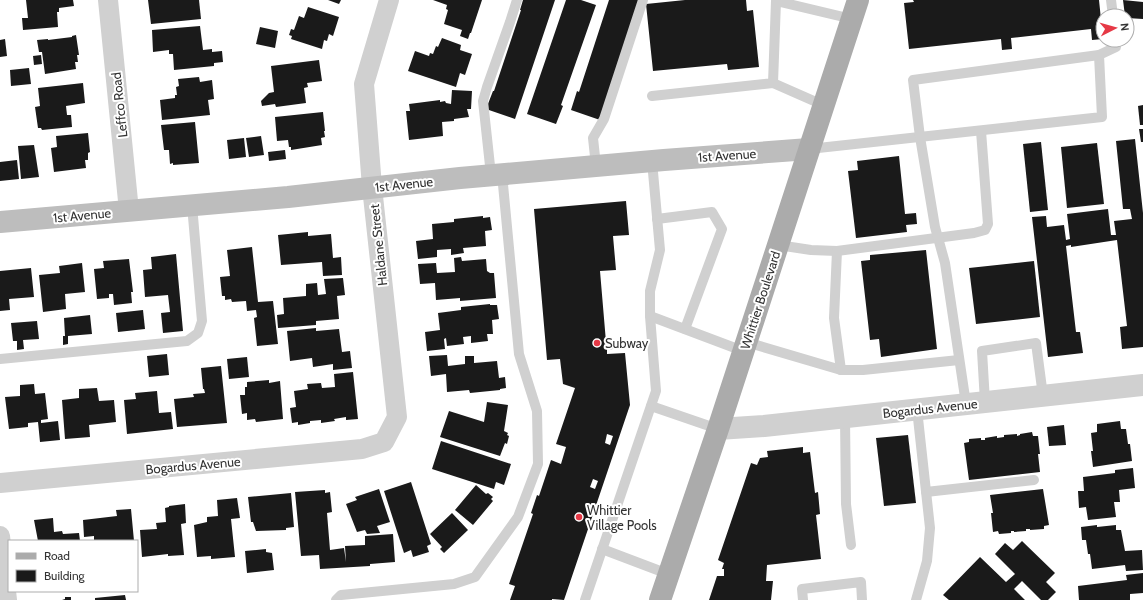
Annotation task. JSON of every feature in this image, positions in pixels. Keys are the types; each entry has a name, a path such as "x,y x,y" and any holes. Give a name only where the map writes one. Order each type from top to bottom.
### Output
{"main road":[{"name":"Whittier Boulevard","path":"660,600 718,430 855,9"},
{"name":"1st Avenue","path":"0,222 288,197 496,175 809,149"}],"street":[{"name":"Leffco Road","path":"108,0 129,211"},
{"name":"Haldane Street","path":"384,442 397,417 372,187 364,84 389,0"},
{"name":"Bogardus Avenue","path":"718,430 1143,385"},
{"name":"Bogardus Avenue","path":"0,483 362,449 384,442"},
{"path":"0,536 7,600"}],"lane":[{"path":"336,600 341,595 454,584 475,577 518,517 538,464 537,411 519,354 496,175 483,101 516,0"},
{"path":"596,166 593,138 604,119 643,0"},
{"path":"774,83 776,1 855,9"},
{"path":"975,403 959,360 946,262 935,227 920,137 913,80 1099,54 1114,48"},
{"path":"809,149 1102,117 1099,54"},
{"path":"652,96 774,83 823,105"},
{"path":"778,245 811,250 836,251 974,233 985,230 988,224 981,131"},
{"path":"585,600 656,391 650,316 650,291 660,250 652,161"},
{"path":"0,359 187,341 198,333 202,321 192,205"},
{"path":"657,219 712,212 722,230 685,329"},
{"path":"836,251 834,318 841,370"},
{"path":"650,316 685,329 744,347 841,370 863,370 959,360"},
{"path":"975,403 982,350 1036,343 1043,396"},
{"path":"651,406 718,430"},
{"path":"916,600 928,561 930,528 917,409"},
{"path":"845,417 846,504 851,545"},
{"path":"926,492 1034,480"},
{"path":"602,549 668,574"},
{"path":"803,600 802,589 862,582 862,600"}],"building":[{"path":"26,0 73,0 74,6 59,8 59,12 57,12 58,27 23,30 22,18 28,18"},
{"path":"148,0 199,0 201,19 151,24"},
{"path":"328,0 341,0 339,4"},
{"path":"433,0 482,0 468,39 460,36 462,30 444,24 448,10 446,9 447,5"},
{"path":"523,0 555,0 515,119 486,109 494,91"},
{"path":"566,0 581,0 596,5 561,105 563,106 556,124 527,114"},
{"path":"609,0 639,0 600,120 571,110 577,91 579,92"},
{"path":"685,0 746,0 747,11 753,10 759,67 728,70 727,64 653,71 646,4"},
{"path":"913,0 1099,0 1100,8 1095,8 1095,40 1092,40 1091,29 1011,38 1012,49 1002,50 1001,39 909,49 904,3 914,2"},
{"path":"1123,0 1143,2 1143,19 1135,18 1135,8 1124,8"},
{"path":"308,7 339,17 333,36 329,34 327,41 324,40 322,49 291,39 292,36 289,35 291,29 294,30 299,16 304,18"},
{"path":"200,26 203,50 212,49 212,52 222,51 223,62 214,63 214,66 174,70 173,54 169,54 169,50 153,52 152,30"},
{"path":"260,27 278,31 275,48 256,44"},
{"path":"76,35 79,55 77,55 78,62 75,62 76,69 45,74 42,52 39,52 37,40 72,37"},
{"path":"442,38 461,45 460,50 472,54 465,75 460,73 456,87 408,71 415,51 429,56 430,53 433,54 436,46 438,47"},
{"path":"5,39 7,56 0,57 0,40"},
{"path":"41,55 42,64 34,65 33,56"},
{"path":"319,60 322,81 307,83 308,87 304,88 306,103 276,107 275,104 262,106 261,101 269,93 274,92 271,66"},
{"path":"29,68 31,84 11,86 10,70"},
{"path":"199,77 200,82 212,80 214,99 208,100 210,115 162,120 160,100 175,98 175,95 177,95 176,87 179,86 178,79"},
{"path":"83,83 85,103 66,106 67,115 71,115 72,127 42,130 41,128 38,128 35,107 40,106 38,88"},
{"path":"452,90 472,91 471,109 467,109 469,117 454,119 454,121 442,122 443,136 409,140 406,111 410,111 409,104 440,100 440,102 445,101 446,103 451,104"},
{"path":"1143,105 1143,125 1140,125 1138,106"},
{"path":"323,112 325,137 321,138 322,145 291,150 288,140 277,141 275,117"},
{"path":"195,122 199,163 170,164 169,150 164,150 161,125"},
{"path":"1139,129 1143,129 1143,142 1141,142"},
{"path":"88,133 90,152 88,153 88,160 85,160 86,168 54,172 51,148 57,147 56,136"},
{"path":"261,136 264,155 249,157 246,138"},
{"path":"244,138 246,157 229,159 227,140"},
{"path":"1135,139 1143,213 1143,347 1122,349 1120,327 1127,326 1117,240 1071,247 1071,245 1066,246 1076,332 1080,332 1083,353 1048,357 1032,217 1046,216 1047,227 1064,225 1066,240 1070,239 1067,214 1108,209 1111,235 1116,235 1114,221 1132,219 1130,209 1123,209 1116,141"},
{"path":"1041,142 1048,210 1030,212 1023,144"},
{"path":"1097,143 1104,204 1067,208 1061,147"},
{"path":"34,145 39,177 21,179 18,146"},
{"path":"285,150 286,159 269,161 268,152"},
{"path":"899,156 905,214 916,213 917,224 906,225 907,232 856,238 848,171 858,170 857,161"},
{"path":"17,160 19,179 0,181 0,162"},
{"path":"626,201 629,235 613,236 616,270 600,271 606,342 617,341 618,348 607,350 607,354 625,353 630,405 564,600 510,600 515,586 509,584 533,514 531,513 537,495 539,496 551,460 561,464 566,447 556,444 575,388 563,384 560,359 547,360 534,209","holes":["607,434 613,436 610,445 605,443","593,479 598,481 595,489 590,487"]},
{"path":"483,216 483,218 490,217 492,230 485,231 486,246 463,248 464,253 451,255 451,249 437,250 437,257 418,259 416,241 433,239 432,224 454,222 454,219"},
{"path":"308,232 308,236 331,234 333,258 341,257 342,275 323,276 322,262 281,265 278,235"},
{"path":"252,247 258,302 273,301 278,344 257,346 254,318 257,317 256,310 247,311 246,301 232,302 231,299 225,300 225,296 222,296 220,277 230,276 227,250"},
{"path":"926,250 937,349 881,357 879,339 870,340 861,261 870,260 870,255"},
{"path":"176,254 183,331 163,333 161,313 170,312 168,295 145,297 143,270 152,269 151,257"},
{"path":"461,257 462,261 486,259 487,271 494,273 496,298 460,301 460,298 436,300 435,283 420,284 418,264 436,263 437,273 455,272 454,258"},
{"path":"129,259 133,292 131,292 132,303 114,305 113,294 109,294 109,298 97,299 94,269 104,268 103,261"},
{"path":"1034,261 1040,317 976,324 969,268"},
{"path":"82,263 85,292 65,294 66,309 43,312 39,275 60,273 59,266"},
{"path":"31,268 34,297 9,299 10,310 0,311 0,271"},
{"path":"343,278 345,295 337,296 339,319 316,321 316,325 278,328 277,315 284,314 283,298 306,296 306,284 317,283 318,295 326,294 324,279"},
{"path":"490,304 497,305 499,319 492,320 493,334 487,334 488,341 471,343 471,336 463,337 464,344 447,346 446,338 444,339 445,349 427,351 425,332 440,330 438,313 461,310 461,307"},
{"path":"143,310 145,329 118,332 116,313"},
{"path":"90,315 92,334 68,336 68,344 63,345 63,336 65,336 64,318"},
{"path":"37,321 39,339 23,340 24,349 17,350 17,341 13,341 11,323"},
{"path":"316,328 316,331 339,329 342,352 350,351 352,368 333,370 333,364 313,367 312,358 290,361 287,331"},
{"path":"167,354 169,375 149,377 147,356"},
{"path":"447,355 448,366 465,364 465,356 474,356 474,363 497,361 499,378 505,377 506,388 470,393 469,390 447,392 446,374 431,376 429,356"},
{"path":"247,357 249,377 229,379 227,359"},
{"path":"221,366 227,423 177,427 174,399 194,397 193,394 205,393 203,389 201,368"},
{"path":"353,372 358,419 346,420 346,417 334,419 335,421 321,423 321,420 310,421 310,423 298,425 298,422 292,423 290,408 296,407 294,391 308,389 307,384 321,383 322,388 335,387 334,374"},
{"path":"269,380 269,383 280,381 283,419 256,422 255,419 247,420 247,413 242,414 240,395 245,395 245,387 247,387 247,382"},
{"path":"34,384 35,394 45,393 48,419 41,420 41,423 58,421 60,440 40,442 38,422 28,423 28,427 9,429 5,397 20,396 20,385"},
{"path":"97,388 99,401 114,400 116,422 89,425 90,437 65,439 62,400 79,398 79,389"},
{"path":"157,391 159,413 171,412 173,429 127,434 124,400 136,399 135,393"},
{"path":"487,402 508,405 504,431 508,433 507,435 509,436 507,444 505,443 500,456 440,437 449,411 484,422"},
{"path":"1120,421 1121,429 1126,429 1132,461 1093,467 1091,433 1097,432 1097,424"},
{"path":"1064,425 1066,445 1049,446 1047,427"},
{"path":"1032,432 1033,436 1038,436 1040,472 969,480 964,443 969,442 969,439 981,438 981,440 985,440 985,438 997,436 997,438 1004,437 1004,435 1017,434 1017,436"},
{"path":"908,435 916,503 884,506 876,438"},
{"path":"441,441 511,464 504,485 496,482 494,489 432,469"},
{"path":"803,447 803,453 810,452 815,493 818,492 820,514 816,515 821,559 767,565 766,581 773,581 771,600 709,600 717,576 724,576 724,569 722,569 724,563 718,560 751,463 757,465 760,458 768,457 767,451"},
{"path":"1133,468 1135,488 1119,490 1120,502 1114,502 1116,517 1088,520 1086,507 1079,508 1078,491 1084,491 1083,477 1115,473 1115,470"},
{"path":"411,482 431,544 427,546 429,552 413,557 411,550 404,553 384,491"},
{"path":"476,485 486,494 488,493 493,497 491,499 493,501 473,525 455,510"},
{"path":"379,489 390,522 377,526 380,533 367,534 365,530 357,532 346,504 357,500 355,497"},
{"path":"1043,489 1049,525 1044,526 1044,529 1026,529 1026,531 1011,531 1011,533 999,534 998,531 993,532 991,513 993,513 990,495"},
{"path":"325,490 325,493 330,492 332,512 327,513 330,550 344,548 346,562 345,546 365,545 365,536 393,534 395,562 370,564 370,566 320,569 319,555 301,556 295,492"},
{"path":"291,493 294,527 286,528 286,530 256,531 253,522 251,522 248,497"},
{"path":"237,498 240,518 231,519 235,557 211,559 211,556 197,557 194,525 207,522 207,517 218,516 217,500"},
{"path":"185,504 186,523 181,524 184,555 168,556 168,554 142,557 140,530 157,529 156,523 166,522 165,508"},
{"path":"131,509 134,540 94,540 94,536 84,537 83,520 117,516 116,510"},
{"path":"452,513 468,530 444,553 440,549 442,547 430,534"},
{"path":"53,518 54,532 62,531 63,534 79,533 80,540 38,540 34,520"},
{"path":"1097,525 1097,527 1116,525 1116,530 1121,530 1125,551 1142,550 1143,570 1126,571 1125,565 1092,569 1086,540 1082,540 1081,527"},
{"path":"1022,541 1055,573 1046,582 1056,592 1048,600 1041,600 1022,581 1014,589 1025,600 949,600 943,595 980,557 1006,582 1015,574 995,554 1005,543 1013,550"},
{"path":"266,549 266,552 272,553 274,570 247,573 245,551"},
{"path":"1143,573 1143,593 1130,594 1130,600 1079,600 1078,586 1127,580 1126,575"},
{"path":"125,595 126,600 95,600 95,598"},
{"path":"65,597 71,597 71,600 62,600 65,599"}],"place":[{"name":"Subway","path":"597,343"},
{"name":"Whittier Village Pools","path":"579,517"}]}
